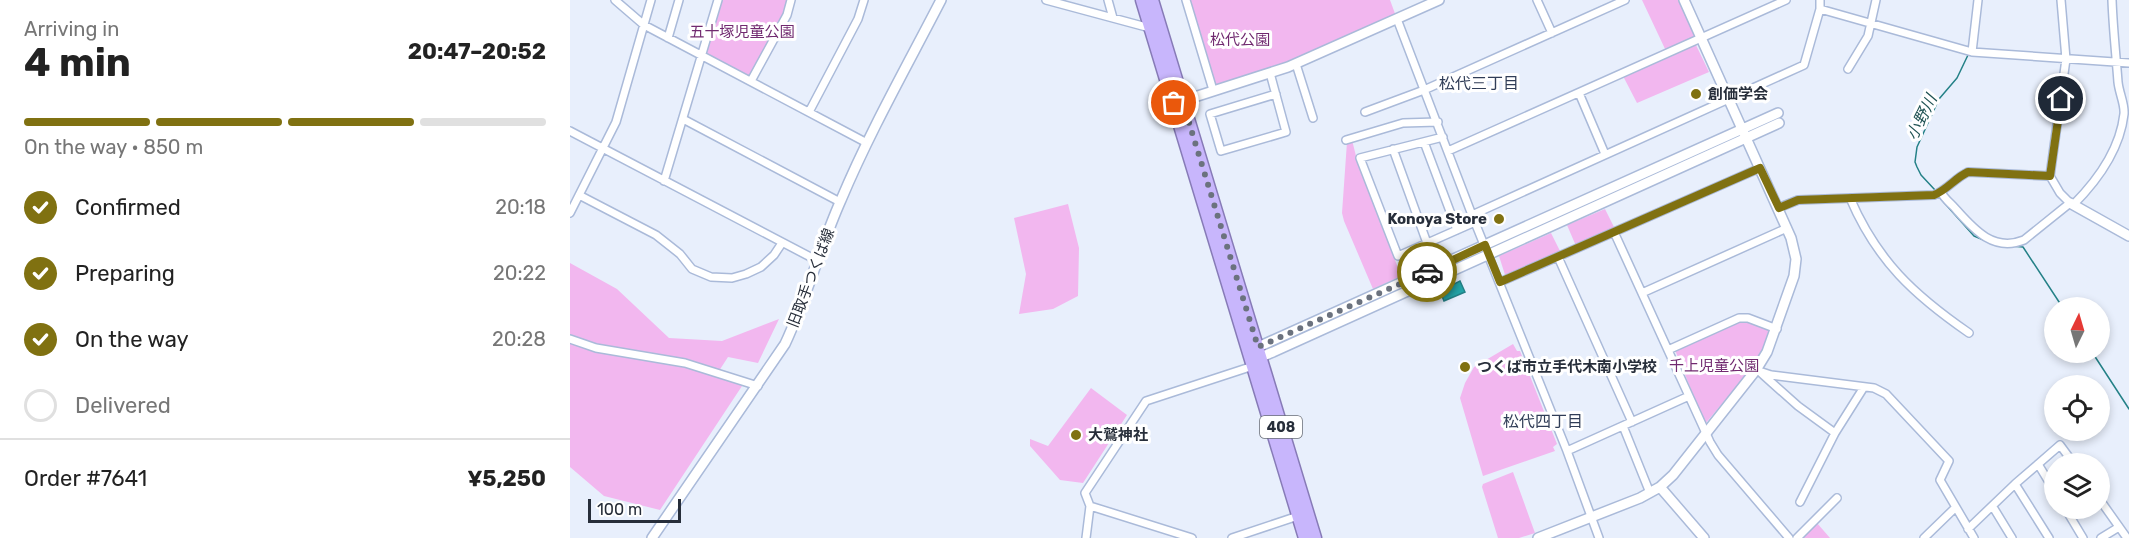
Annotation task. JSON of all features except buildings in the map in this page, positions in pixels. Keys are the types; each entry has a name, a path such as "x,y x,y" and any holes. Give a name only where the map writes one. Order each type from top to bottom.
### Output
{"highway":[{"name":"408","path":"1142,0 1178,102"},
{"name":"408","path":"1152,0 1178,102 1255,356 1315,538"},
{"name":"408","path":"1255,356 1305,538"}],"street":[{"path":"615,0 644,25 867,143"},
{"path":"570,213 615,122 651,0"},
{"path":"668,38 679,0"},
{"path":"664,181 718,0"},
{"path":"751,81 787,15 791,0"},
{"path":"809,112 858,20 864,0"},
{"name":"旧取手つくば線","path":"652,538 785,344 800,313 840,202 867,143 942,0"},
{"path":"1046,0 1150,28"},
{"path":"1108,0 1113,18"},
{"path":"1186,0 1213,90"},
{"path":"1178,102 1296,64 1439,0"},
{"path":"1537,0 1552,33"},
{"path":"1365,111 1424,90 1625,0"},
{"path":"1538,538 1650,493 1673,475 1767,352 1792,287 1796,268 1794,249 1787,228 1684,0"},
{"path":"1448,151 1786,0"},
{"path":"1443,137 1360,158 1398,256 1457,230 1474,219 1605,154 1804,65 1820,9 1820,0"},
{"path":"1848,69 1868,36 1876,0"},
{"path":"1972,52 1978,0"},
{"path":"2061,0 2066,59 2050,176 2060,193 2072,204 2129,236"},
{"path":"1941,192 1964,221 1980,236 1998,242 2017,243 2072,204 2091,187 2119,137 2124,112 2113,42 2112,0"},
{"path":"1820,9 1972,52 2129,63"},
{"path":"1397,19 1593,517 1599,538"},
{"path":"1296,64 1313,118"},
{"path":"1270,73 1276,94 1286,132 1221,151 1210,114 1276,94"},
{"path":"1579,93 1605,154"},
{"path":"1086,538 1090,506 1085,494 1146,401 1255,356 1778,118"},
{"path":"683,119 840,202"},
{"path":"1346,140 1403,123 1438,122"},
{"path":"570,131 818,261"},
{"path":"1424,142 1457,230"},
{"path":"1393,149 1427,243"},
{"path":"1500,282 1760,168"},
{"path":"1779,208 1798,200 1934,195 1968,172 2050,176"},
{"path":"579,195 656,235 680,254 692,269 711,277 732,278 761,267 774,255 782,243"},
{"path":"1850,198 1870,240 1904,280 1920,298 1969,333"},
{"path":"1642,293 1787,228"},
{"path":"1614,232 1718,455 1789,538"},
{"path":"1558,257 1632,422"},
{"path":"1668,350 1739,318 1748,318 1777,329"},
{"path":"570,339 596,348 685,363 758,386"},
{"path":"1756,369 1771,375 1874,388 1886,394 1949,461 1940,480 1974,538"},
{"path":"1756,369 1798,406 1835,433"},
{"path":"1800,502 1835,433 1864,387"},
{"path":"1567,451 1689,396"},
{"path":"1623,426 1650,493"},
{"path":"2051,453 2060,445 2066,453"},
{"path":"1968,529 2044,459"},
{"path":"2038,464 2044,474"},
{"path":"2015,484 2049,538"},
{"path":"1660,487 1704,538"},
{"path":"1797,538 1837,498"},
{"path":"1090,506 1192,538"},
{"path":"1993,507 2012,538"},
{"path":"1924,538 1955,508"},
{"path":"2110,514 2127,538"},
{"path":"1232,538 1298,516"},
{"path":"2072,519 2083,538"},
{"path":"2101,538 2119,527"}],"green space":[{"name":"五十塚児童公園","path":"718,0 791,0 751,81 701,55"},
{"name":"松代公園","path":"1186,0 1390,0 1397,19 1317,55 1213,90"},
{"path":"1642,0 1680,0 1695,38 1666,51"},
{"path":"1695,43 1709,72 1637,103 1623,76"},
{"path":"1352,140 1401,276 1373,289 1342,213 1347,142"},
{"path":"1068,204 1079,248 1078,296 1053,309 1019,314 1026,274 1014,218"},
{"path":"1605,209 1615,229 1576,246 1567,225"},
{"path":"1551,233 1561,253 1506,278 1499,256"},
{"path":"570,263 617,289 669,338 722,341 779,319 758,363 728,357 717,374 742,386 660,510 604,496 570,467"},
{"name":"千上児童公園","path":"1741,320 1751,321 1772,331 1762,356 1705,424 1675,350"},
{"path":"1513,344 1517,351 1520,351 1557,444 1553,447 1555,451 1483,476 1460,398 1474,367"},
{"path":"1091,388 1127,415 1083,483 1060,480 1030,446 1030,439 1048,446"},
{"path":"1513,472 1535,533 1519,538 1498,538 1482,487 1483,484"},
{"path":"1817,523 1830,538 1801,538"}],"water":[{"path":"1460,281 1465,292 1444,301 1440,291"}],"waterway":[{"name":"小野川","path":"1935,190 1917,167 1915,162 1917,147 1939,99 1957,78 1968,55"},
{"name":"小野川","path":"1940,198 1974,236 1998,246"},
{"name":"小野川","path":"2012,246 2023,247 2056,297"},
{"name":"小野川","path":"2099,363 2129,409"}],"way so far":[{"path":"1174,103 1182,100 1258,347 1427,272"}],"place":[{"name":"創価学会","path":"1696,94"},
{"name":"Konoya Store","path":"1499,219"},
{"name":"つくば市立手代木南小学校","path":"1465,367"},
{"name":"大鷲神社","path":"1076,435"}],"district":[{"name":"松代三丁目","path":"1479,83"},
{"name":"松代四丁目","path":"1543,421"}],"route":[{"path":"1427,272 1485,245 1500,282 1760,168 1779,208 1798,200 1934,195 1968,172 2050,176 2061,99"}]}
